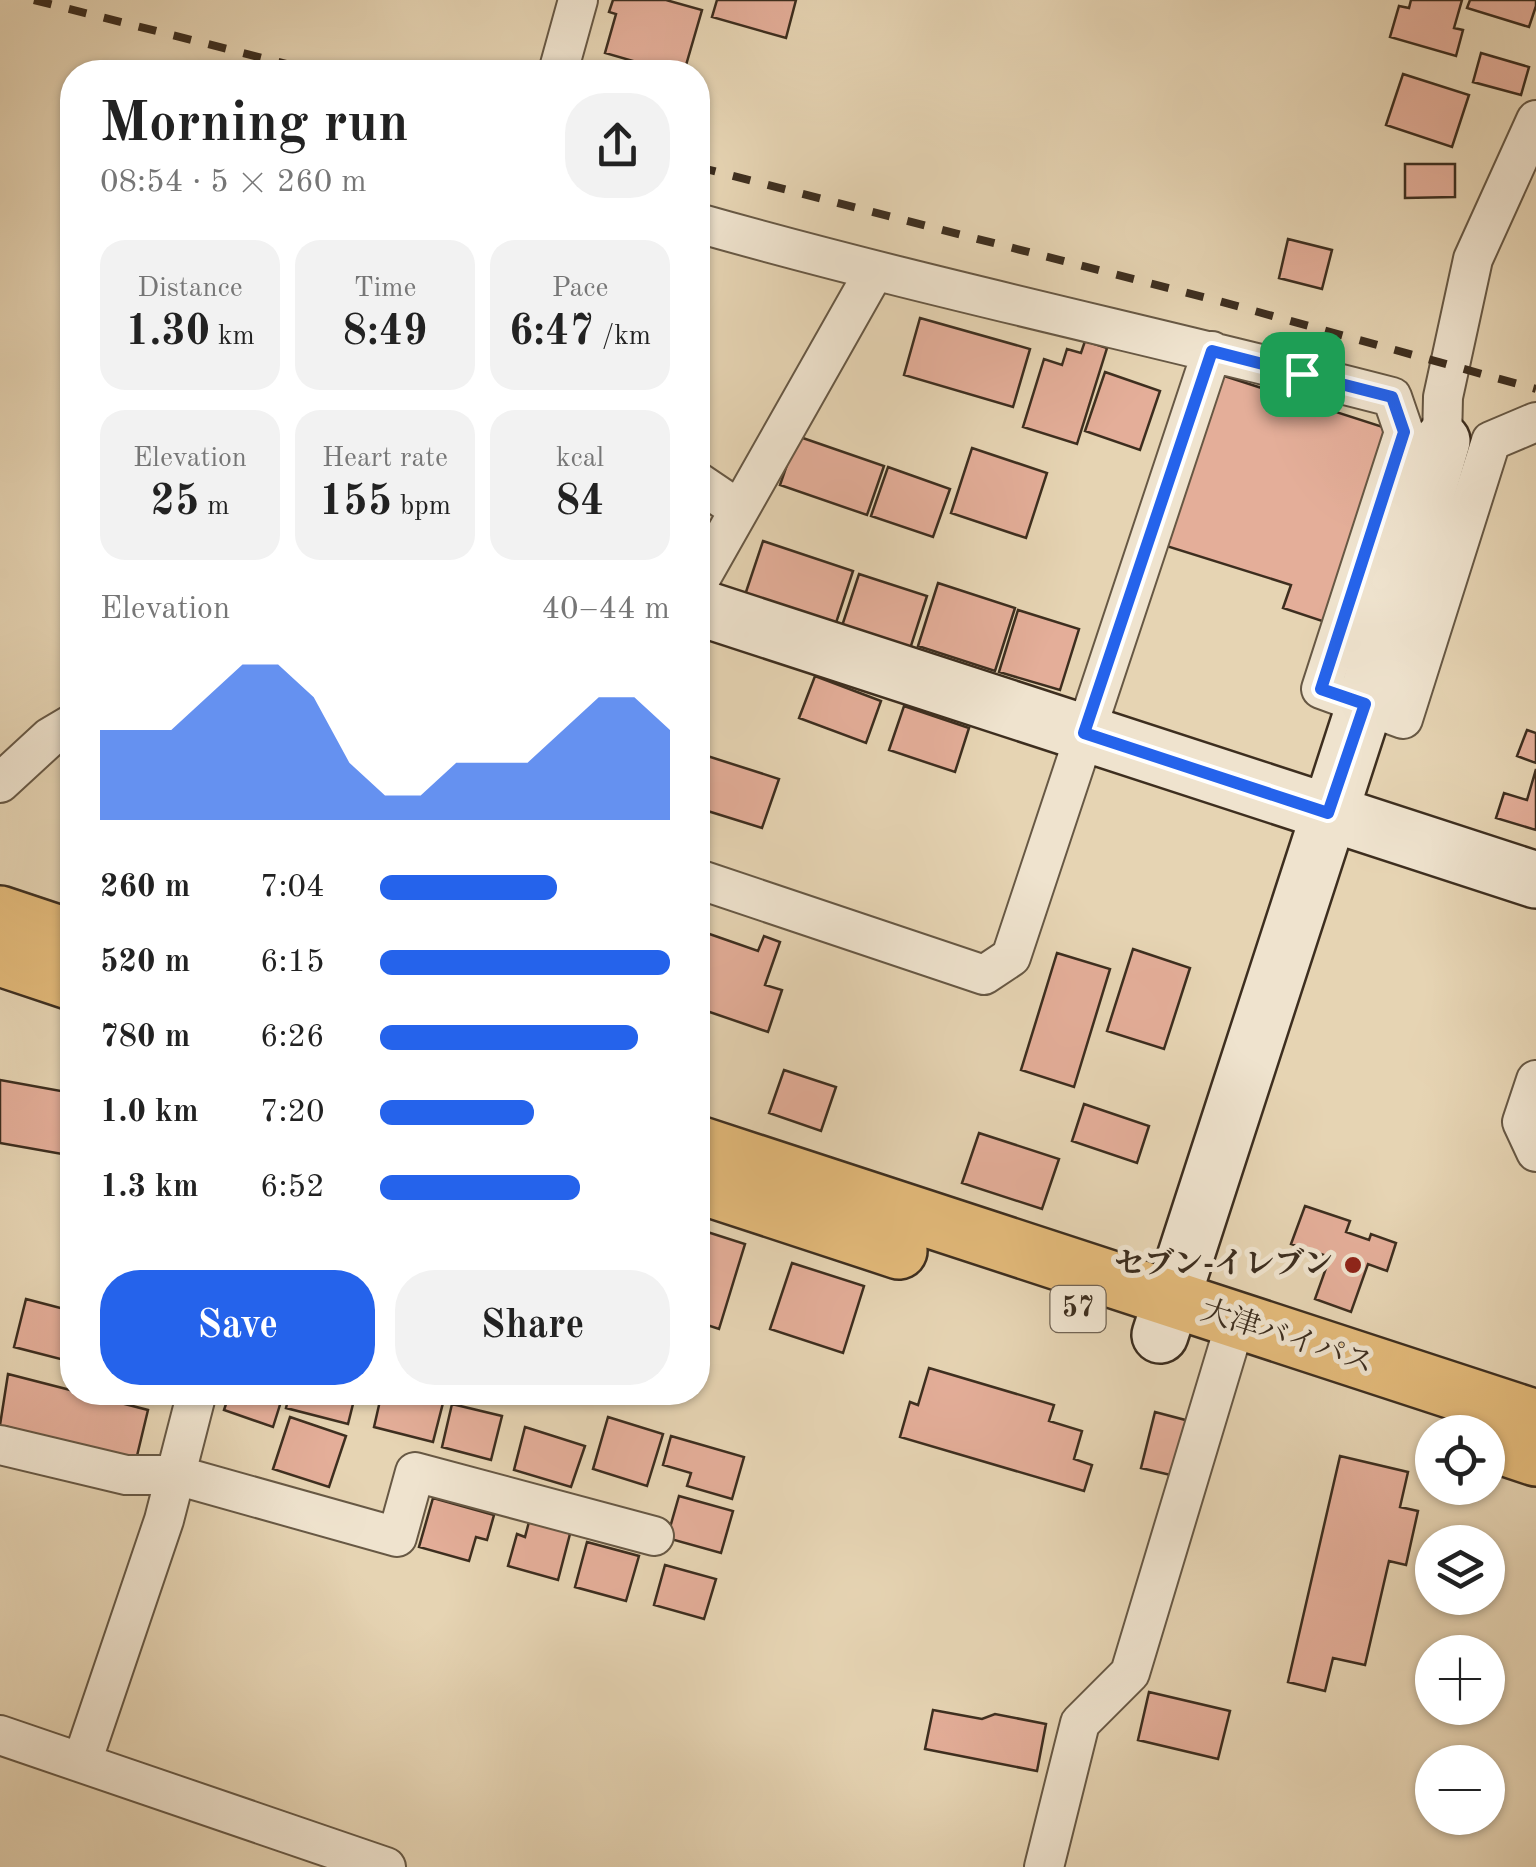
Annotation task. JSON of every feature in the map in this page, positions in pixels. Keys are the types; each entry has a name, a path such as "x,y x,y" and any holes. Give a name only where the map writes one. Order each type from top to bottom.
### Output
{"highway":[{"path":"0,914 60,934"},
{"path":"0,958 60,978"},
{"name":"大津バイパス","path":"710,1148 1166,1318"},
{"name":"大津バイパス","path":"710,1188 1231,1339 1536,1418"},
{"name":"大津バイパス","path":"1231,1339 1417,1415"},
{"path":"1505,1448 1536,1458"}],"street":[{"path":"561,60 578,0"},
{"path":"1166,1318 1365,704 1442,442 1443,397 1473,259 1536,120"},
{"path":"710,226 874,272 950,286 1392,397 1404,432 1321,689 1403,719 1490,441 1536,422"},
{"path":"710,562 874,272"},
{"path":"710,883 984,975 1011,958 1212,351"},
{"path":"710,490 738,509"},
{"path":"710,610 1536,880"},
{"path":"0,783 60,731"},
{"path":"1536,1080 1522,1122 1536,1152"},
{"path":"1044,1867 1080,1724 1130,1673 1231,1339"},
{"path":"82,1762 176,1475 194,1405"},
{"path":"0,1445 126,1475 176,1475 397,1537 415,1472 654,1536"},
{"path":"0,1735 386,1867"}],"building":[{"path":"613,0 666,0 702,10 687,60 629,60 605,53 616,14 609,12"},
{"path":"717,0 796,0 786,38 712,17"},
{"path":"1411,0 1462,0 1454,28 1463,30 1456,56 1390,37 1399,6 1409,8"},
{"path":"1470,0 1536,0 1536,6 1529,27 1467,8"},
{"path":"1481,53 1529,67 1521,95 1473,82"},
{"path":"1403,74 1469,95 1452,147 1386,125"},
{"path":"1405,164 1455,164 1455,197 1405,198"},
{"path":"1288,239 1332,250 1322,289 1279,278"},
{"path":"920,318 1030,349 1013,407 904,375"},
{"path":"1085,341 1107,348 1077,444 1023,427 1044,359 1062,365 1067,349 1081,353"},
{"path":"1105,372 1160,391 1140,450 1085,431"},
{"path":"1215,373 1386,428 1325,622 1283,608 1291,585 1160,544"},
{"path":"797,436 884,466 867,515 780,485"},
{"path":"972,448 1047,473 1026,538 951,513"},
{"path":"888,467 950,489 933,537 871,516"},
{"path":"763,541 853,571 835,626 745,595"},
{"path":"859,574 927,596 910,649 842,626"},
{"path":"938,583 1015,608 995,671 918,646"},
{"path":"1018,610 1079,629 1060,690 999,672"},
{"path":"815,676 881,701 866,743 799,718"},
{"path":"904,706 969,728 955,772 889,750"},
{"path":"1527,730 1536,733 1536,763 1517,756"},
{"path":"710,757 779,779 762,828 710,812"},
{"path":"1536,769 1536,830 1496,818 1504,793 1527,800"},
{"path":"710,934 758,951 764,936 780,942 765,985 782,990 768,1032 710,1012"},
{"path":"1133,949 1190,968 1164,1049 1107,1031"},
{"path":"1057,953 1110,969 1074,1087 1021,1070"},
{"path":"784,1070 836,1087 821,1131 769,1113"},
{"path":"0,1080 60,1091 60,1154 0,1143"},
{"path":"1084,1104 1149,1126 1137,1163 1072,1141"},
{"path":"979,1133 1059,1159 1042,1209 962,1183"},
{"path":"1305,1206 1350,1221 1346,1232 1369,1240 1371,1234 1396,1243 1387,1271 1368,1264 1351,1312 1315,1299 1330,1257 1291,1244"},
{"path":"710,1233 745,1244 719,1329 710,1326"},
{"path":"792,1263 864,1286 843,1353 770,1329"},
{"path":"26,1299 60,1308 60,1359 14,1347"},
{"path":"929,1368 1054,1405 1049,1421 1082,1431 1074,1459 1092,1465 1084,1491 900,1437 910,1402 918,1405"},
{"path":"8,1374 60,1387 60,1405 129,1405 148,1410 136,1460 0,1425"},
{"path":"226,1405 280,1405 273,1427 224,1410"},
{"path":"287,1405 353,1405 348,1424 286,1408"},
{"path":"379,1405 442,1405 433,1442 374,1427"},
{"path":"452,1405 502,1416 491,1460 442,1447"},
{"path":"1155,1412 1193,1422 1179,1477 1141,1468"},
{"path":"290,1417 346,1436 329,1487 273,1469"},
{"path":"608,1417 663,1434 647,1486 593,1469"},
{"path":"525,1427 585,1446 571,1487 514,1470"},
{"path":"671,1436 744,1457 732,1499 687,1486 691,1473 663,1465"},
{"path":"1340,1456 1408,1472 1400,1507 1418,1511 1406,1565 1389,1561 1365,1665 1333,1658 1325,1691 1288,1682"},
{"path":"679,1496 733,1511 721,1553 667,1538"},
{"path":"433,1498 494,1515 487,1540 476,1537 469,1561 419,1547"},
{"path":"530,1518 571,1530 558,1580 508,1566 517,1534 525,1537"},
{"path":"587,1542 639,1556 626,1601 575,1587"},
{"path":"665,1565 716,1579 704,1619 654,1605"},
{"path":"1149,1692 1230,1711 1218,1759 1138,1740"},
{"path":"933,1710 982,1719 995,1714 1046,1724 1037,1771 925,1749"}],"railway":[{"path":"34,0 271,60"},
{"path":"710,170 1215,300 1536,389"}],"place":[{"name":"セブン-イレブン","path":"1353,1265"}],"route":[{"path":"1212,351 1302,374 1392,397 1404,432 1321,689 1365,704 1328,813 1084,733 1212,351"}]}
